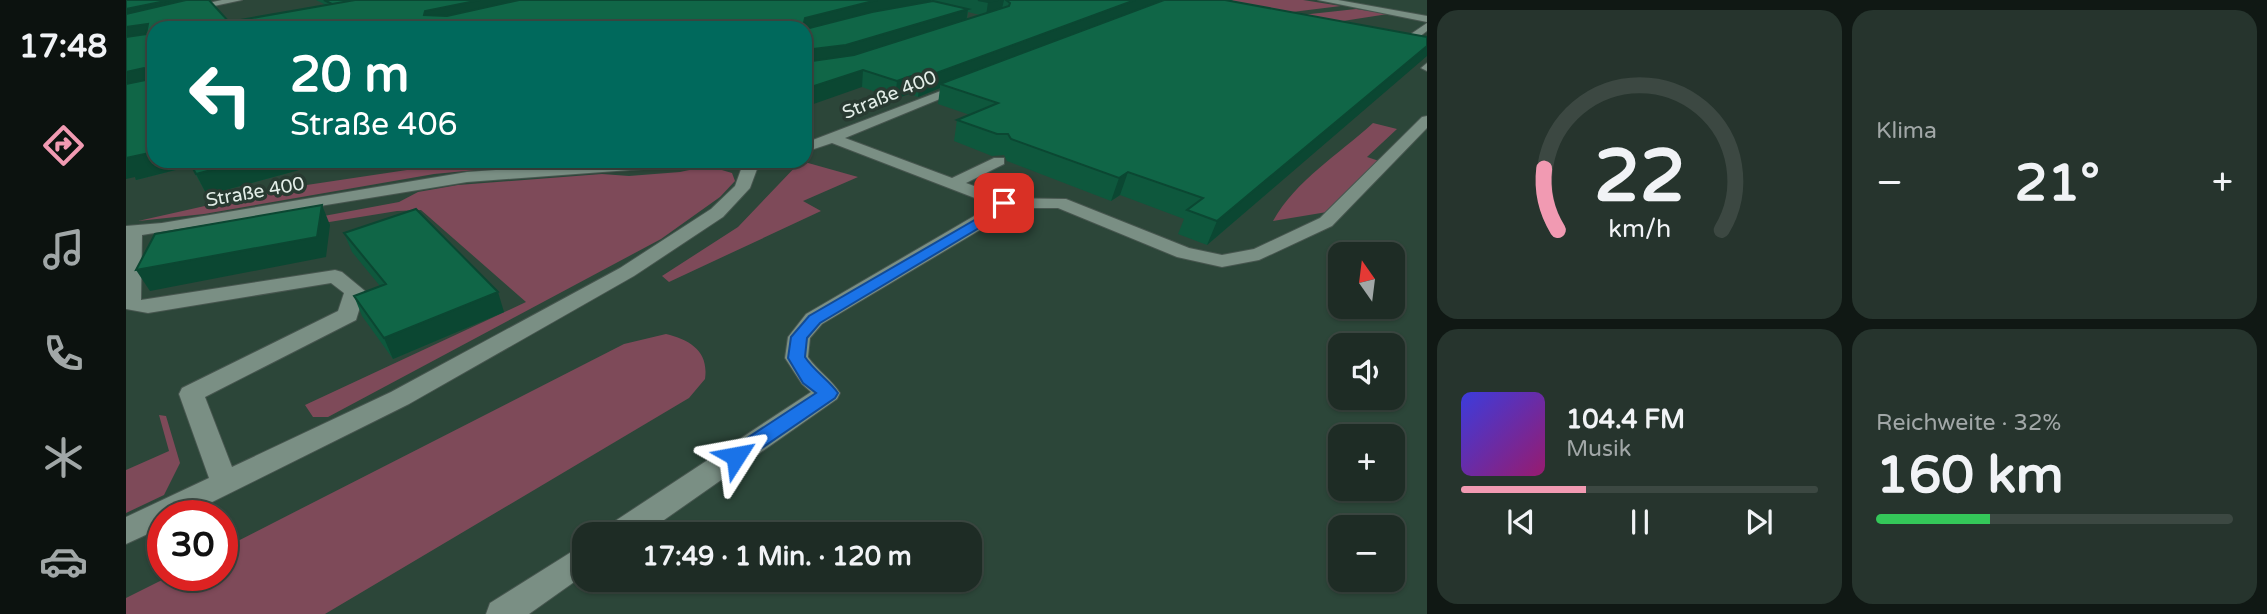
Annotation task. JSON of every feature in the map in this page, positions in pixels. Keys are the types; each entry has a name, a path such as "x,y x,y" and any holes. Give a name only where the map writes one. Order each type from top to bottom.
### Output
{"street":[{"path":"206,0 173,8 238,0"},
{"path":"1323,0 1427,19"},
{"path":"1376,41 1408,41 1425,30"},
{"name":"Straße 400","path":"812,146 977,82"},
{"path":"835,139 1004,203 1060,203 1184,253 1222,261 1259,254 1326,222 1427,120"},
{"path":"954,183 999,160"},
{"name":"Straße 400","path":"130,231 175,226 467,177 589,168"},
{"path":"126,531 400,398 681,239 717,213 742,188 749,168"},
{"path":"638,522 828,393 810,378 796,358 799,337 814,319 994,214 1004,203"},
{"path":"130,231 131,304 148,307 335,276 355,291 348,314 191,394 225,484"},
{"path":"502,614 572,566"}],"shaded area":[{"path":"126,0 1427,0 1427,614 126,614"},
{"path":"1233,0 1303,0 1341,6 1284,13 1220,6"},
{"path":"1356,9 1388,14 1330,23 1292,16"},
{"path":"1373,123 1397,129 1367,157 1379,161 1327,212 1273,221 1282,206 1306,180"},
{"path":"812,164 858,177 803,201 821,211 669,282 662,276 738,227 794,168 812,168"},
{"path":"420,168 498,168 434,174 204,214 138,221 280,189"},
{"path":"715,168 732,173 735,181 720,197 661,239 328,417 313,417 305,405 526,302 421,210 397,211 169,248 211,237 399,202 418,192 458,185 602,174 629,176"},
{"path":"666,334 690,343 704,361 705,379 689,398 325,614 126,614 126,598 147,588 147,591 238,591 238,541 624,344"},
{"path":"159,415 166,416 180,463 164,495 147,500 147,503 126,513 126,470 169,451"}],"building":[{"path":"126,0 170,0 126,9"},
{"path":"186,0 209,0 228,21 147,21 147,24 126,27 126,14"},
{"path":"324,0 355,0 332,4"},
{"path":"355,0 480,0 425,11 424,15 447,16 519,0 877,0 805,18 804,21 235,21"},
{"path":"1006,0 1135,0 920,79 911,76 897,81 863,70 812,87 812,61 854,55 1009,6 1010,3"},
{"path":"1164,0 1225,0 1427,37 1427,46 1217,221 1187,210 1203,198 1128,172 1119,178 1011,139 1008,134 997,134 957,120 998,103 940,84"},
{"path":"933,1 968,9 846,45 812,49 812,27 872,12"},
{"path":"147,29 147,71 144,68 126,72 126,37 146,34"},
{"path":"147,71 147,154 126,158 126,84 146,80"},
{"path":"193,168 219,168 196,174"},
{"path":"322,205 317,237 136,270 155,234"},
{"path":"416,209 498,292 384,338 354,296 386,284 344,233"}],"route":[{"path":"736,456 828,393 810,378 796,358 799,337 814,319 994,214 1004,203"}]}
